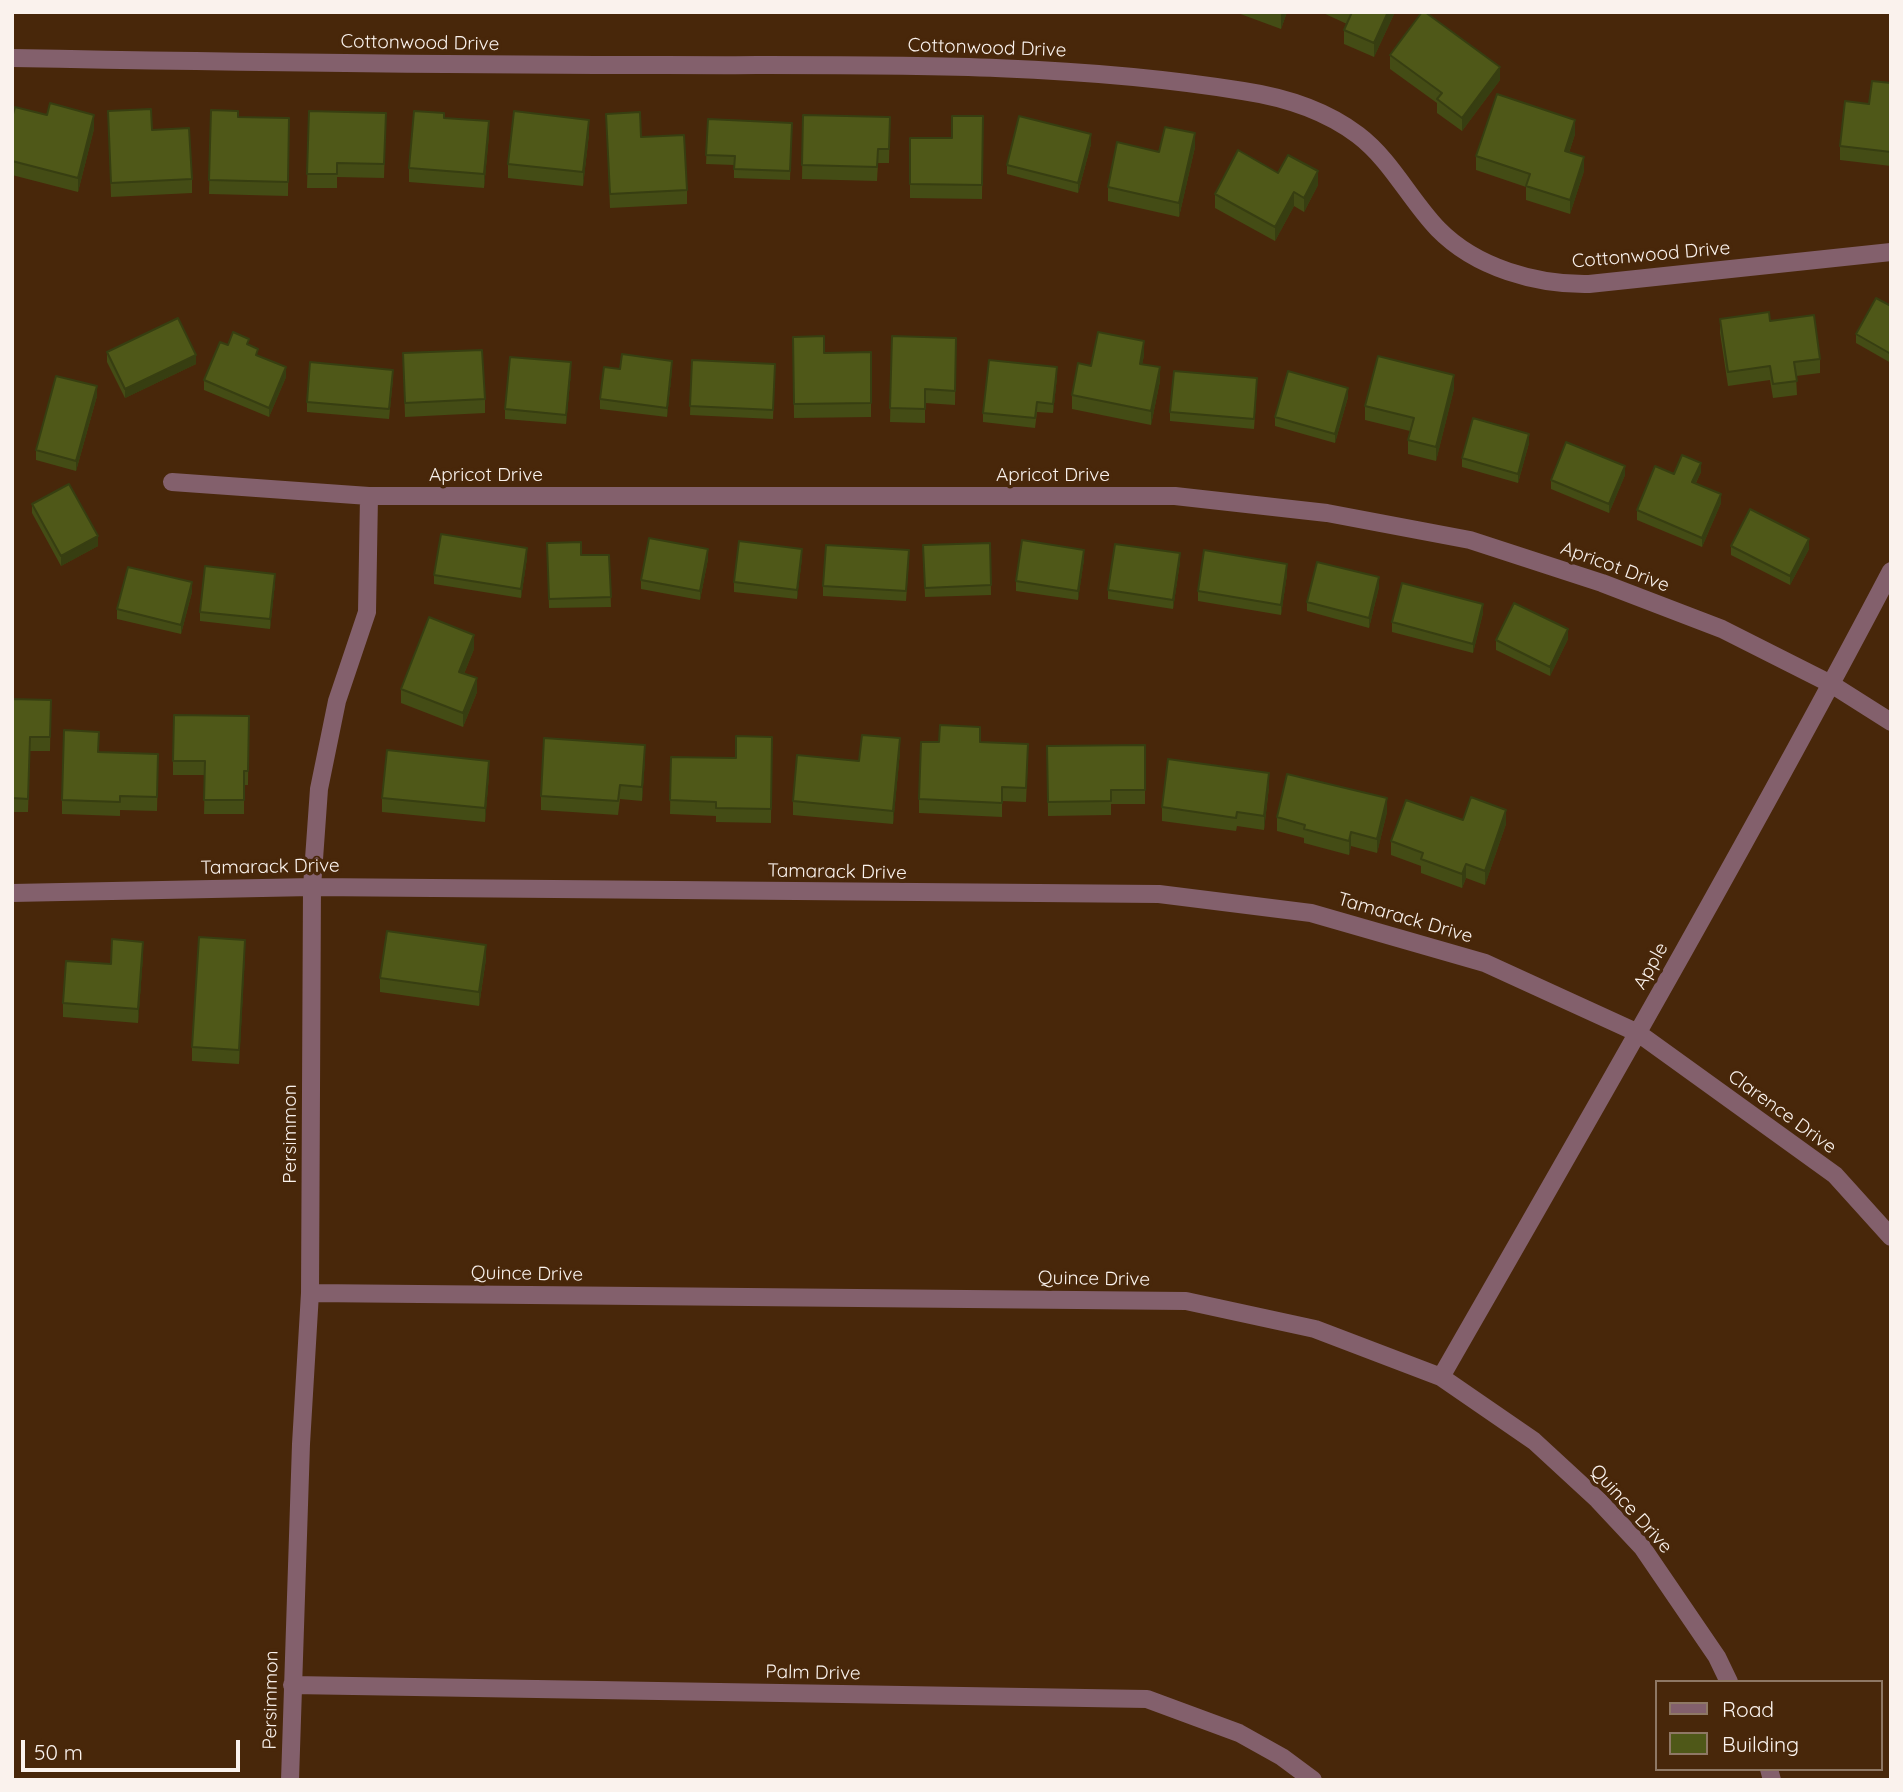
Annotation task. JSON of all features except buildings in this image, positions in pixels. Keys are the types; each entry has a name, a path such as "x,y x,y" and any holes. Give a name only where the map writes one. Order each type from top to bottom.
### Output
{"street":[{"name":"Cottonwood Drive","path":"12,58 430,65 869,66 1077,71 1247,91 1291,101 1328,117 1359,136 1389,167 1439,230 1475,257 1531,278 1562,284 1589,284 1891,252"},
{"name":"Apricot Drive","path":"172,482 369,496 1175,496 1327,513 1471,540 1602,583 1722,629 1831,684 1891,722"},
{"name":"Persimmon","path":"290,1780 301,1444 310,1293 312,887 319,789 337,701 367,612 369,496"},
{"name":"Apple","path":"1441,1377 1638,1033 1891,571"},
{"name":"Tamarack Drive","path":"12,892 312,887 1159,894 1311,913 1485,963 1638,1033"},
{"name":"Clarence Drive","path":"1638,1033 1835,1175 1891,1237"},
{"name":"Quince Drive","path":"310,1293 1186,1301 1315,1329 1441,1377 1534,1441 1598,1500 1642,1547 1717,1657 1728,1680"},
{"name":"Palm Drive","path":"292,1685 1147,1699 1239,1733 1282,1757 1313,1780"}]}
